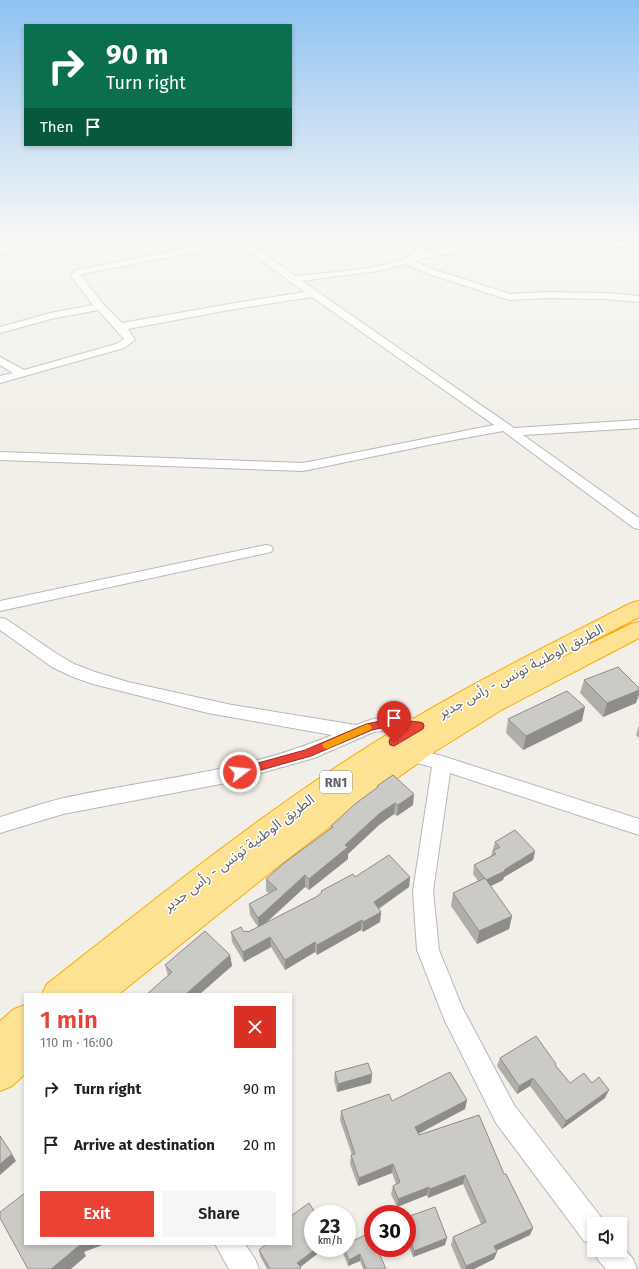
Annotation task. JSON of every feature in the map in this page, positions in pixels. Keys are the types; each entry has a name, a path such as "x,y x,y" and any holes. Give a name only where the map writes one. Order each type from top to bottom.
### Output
{"highway":[{"name":"الطريق الوطنية تونس - رأس جدير","path":"59,993 191,887 266,830 381,750 419,726 522,667 639,608"},
{"name":"الطريق الوطنية تونس - رأس جدير","path":"97,993 278,849 412,755 475,714 639,629"},
{"path":"0,1041 24,1021"},
{"path":"0,1074 24,1054"}],"street":[{"path":"0,380 126,344 130,338 92,296"},
{"path":"120,327 235,306 299,296"},
{"path":"317,296 508,429 639,525"},
{"path":"507,296 523,296"},
{"path":"607,296 639,299"},
{"path":"0,330 50,316 100,307"},
{"path":"0,360 21,373"},
{"path":"0,456 303,466 443,438 508,429 639,424"},
{"path":"0,606 266,549"},
{"path":"0,624 53,661 79,673 105,682 198,705 271,720 357,732"},
{"path":"0,825 62,806 226,776 308,753 370,726 390,723 419,726"},
{"path":"412,755 442,763 639,826"},
{"path":"442,763 423,891 428,950 453,1013 505,1114 587,1222"},
{"path":"230,1245 245,1269"},
{"path":"614,1257 623,1269"}],"building":[{"path":"618,667 639,688 639,690 607,703 584,680"},
{"path":"567,691 585,707 526,736 508,719"},
{"path":"393,775 414,794 398,805 395,803 380,813 345,845 348,847 309,879 305,875 258,918 249,904 277,889 266,879 284,863 333,827 331,826 355,804"},
{"path":"515,830 535,851 504,870 505,871 486,880 474,865 496,854 493,851 500,847 495,842"},
{"path":"389,855 410,877 374,902 381,912 363,922 362,920 317,945 315,942 285,960 270,937 243,952 231,932 241,927 244,932 248,932 316,897 322,892 321,891 353,874 355,877"},
{"path":"485,878 512,916 479,931 453,893"},
{"path":"205,931 230,955 187,993 148,993 172,972 165,965"},
{"path":"536,1036 556,1064 555,1065 570,1083 584,1073 592,1083 599,1077 609,1090 566,1121 533,1078 519,1086 500,1058"},
{"path":"368,1063 372,1074 338,1084 335,1072"},
{"path":"450,1072 467,1100 415,1127 419,1135 479,1115 504,1174 506,1174 533,1228 494,1246 497,1252 466,1266 453,1237 486,1222 465,1175 430,1189 429,1187 398,1199 393,1186 400,1182 393,1164 359,1178 351,1155 355,1154 341,1111 389,1094 392,1101"},
{"path":"0,1136 12,1154 0,1164"},
{"path":"24,1194 24,1245 80,1245 51,1269 28,1269 0,1218 0,1212"},
{"path":"304,1207 305,1257 297,1263 301,1267 299,1269 270,1269 259,1250 265,1245 292,1245 292,1215"},
{"path":"435,1207 447,1238 416,1250 416,1214"},
{"path":"364,1236 364,1257 381,1257 386,1269 366,1269 360,1254 356,1256 356,1240"},
{"path":"348,1257 354,1257 349,1260"}],"slow traffic":[{"path":"327,745 367,728"}],"route":[{"path":"240,772 308,753 337,742 370,726 390,723 419,726 394,742"}]}
